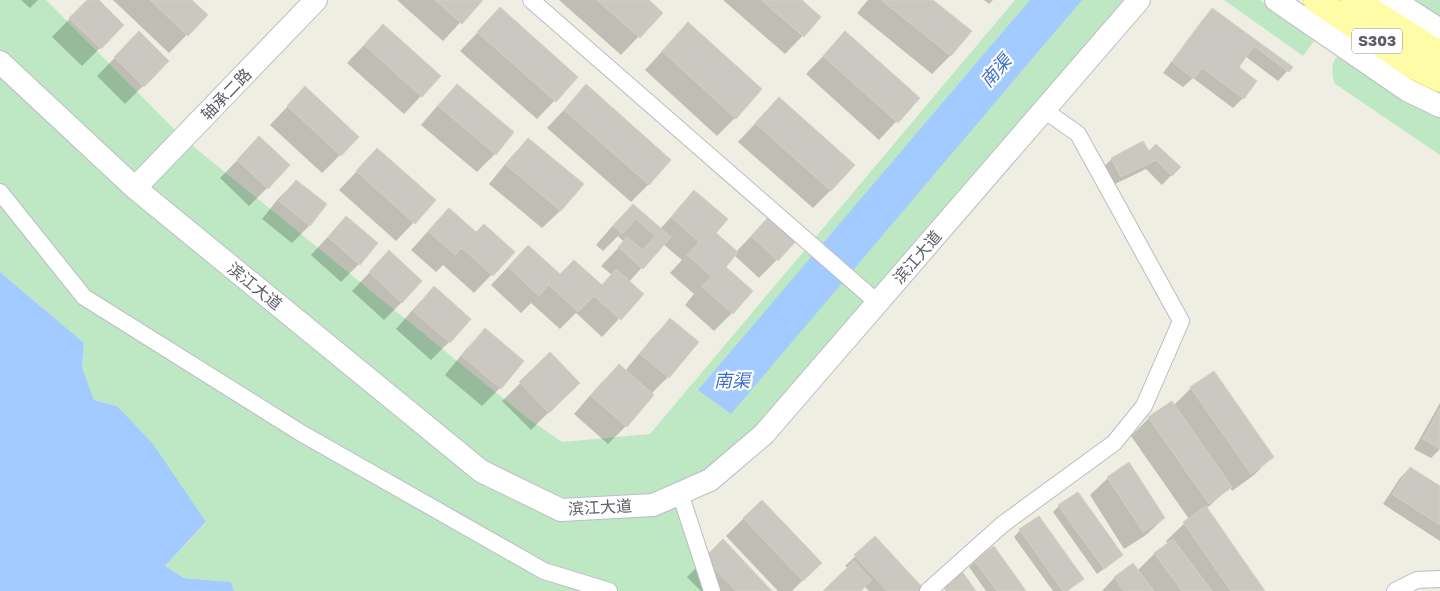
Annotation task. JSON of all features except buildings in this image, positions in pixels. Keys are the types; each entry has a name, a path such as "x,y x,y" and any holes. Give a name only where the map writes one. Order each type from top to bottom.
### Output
{"main road":[{"name":"S303","path":"1316,0 1430,49"},
{"name":"S303","path":"1354,0 1430,49 1440,80"}],"street":[{"name":"轴承二路","path":"135,188 316,0"},
{"path":"531,0 875,300"},
{"name":"滨江大道","path":"1,64 135,188 481,471 562,510 653,504 710,480 764,434 875,300 1139,0"},
{"path":"1276,0 1407,90 1440,106"},
{"path":"1383,0 1430,49"},
{"path":"1394,0 1430,49"},
{"path":"1335,40 1430,49"},
{"path":"928,591 1003,524 1114,443 1144,406 1181,321 1078,134 1044,110"},
{"path":"0,192 84,297 301,433 544,571 609,591"},
{"path":"680,493 712,591"},
{"path":"1395,591 1417,580 1440,579"}],"green space":[{"path":"0,0 46,0 183,138 526,417 562,442 650,434 1015,0 1139,0 764,434 680,493 712,591 234,591 231,582 184,578 165,566 206,523 117,406 94,400 82,367 84,343 0,272"},
{"path":"1224,0 1260,0 1314,41 1303,56"},
{"path":"1410,0 1440,0 1440,19"},
{"path":"1341,53 1440,113 1440,155 1334,83 1333,63"}],"water":[{"name":"南渠","path":"1030,0 1082,0 731,414 698,390"},
{"path":"0,272 84,343 82,367 94,400 117,406 153,444 206,522 165,566 184,578 231,582 234,591 0,591"}]}
